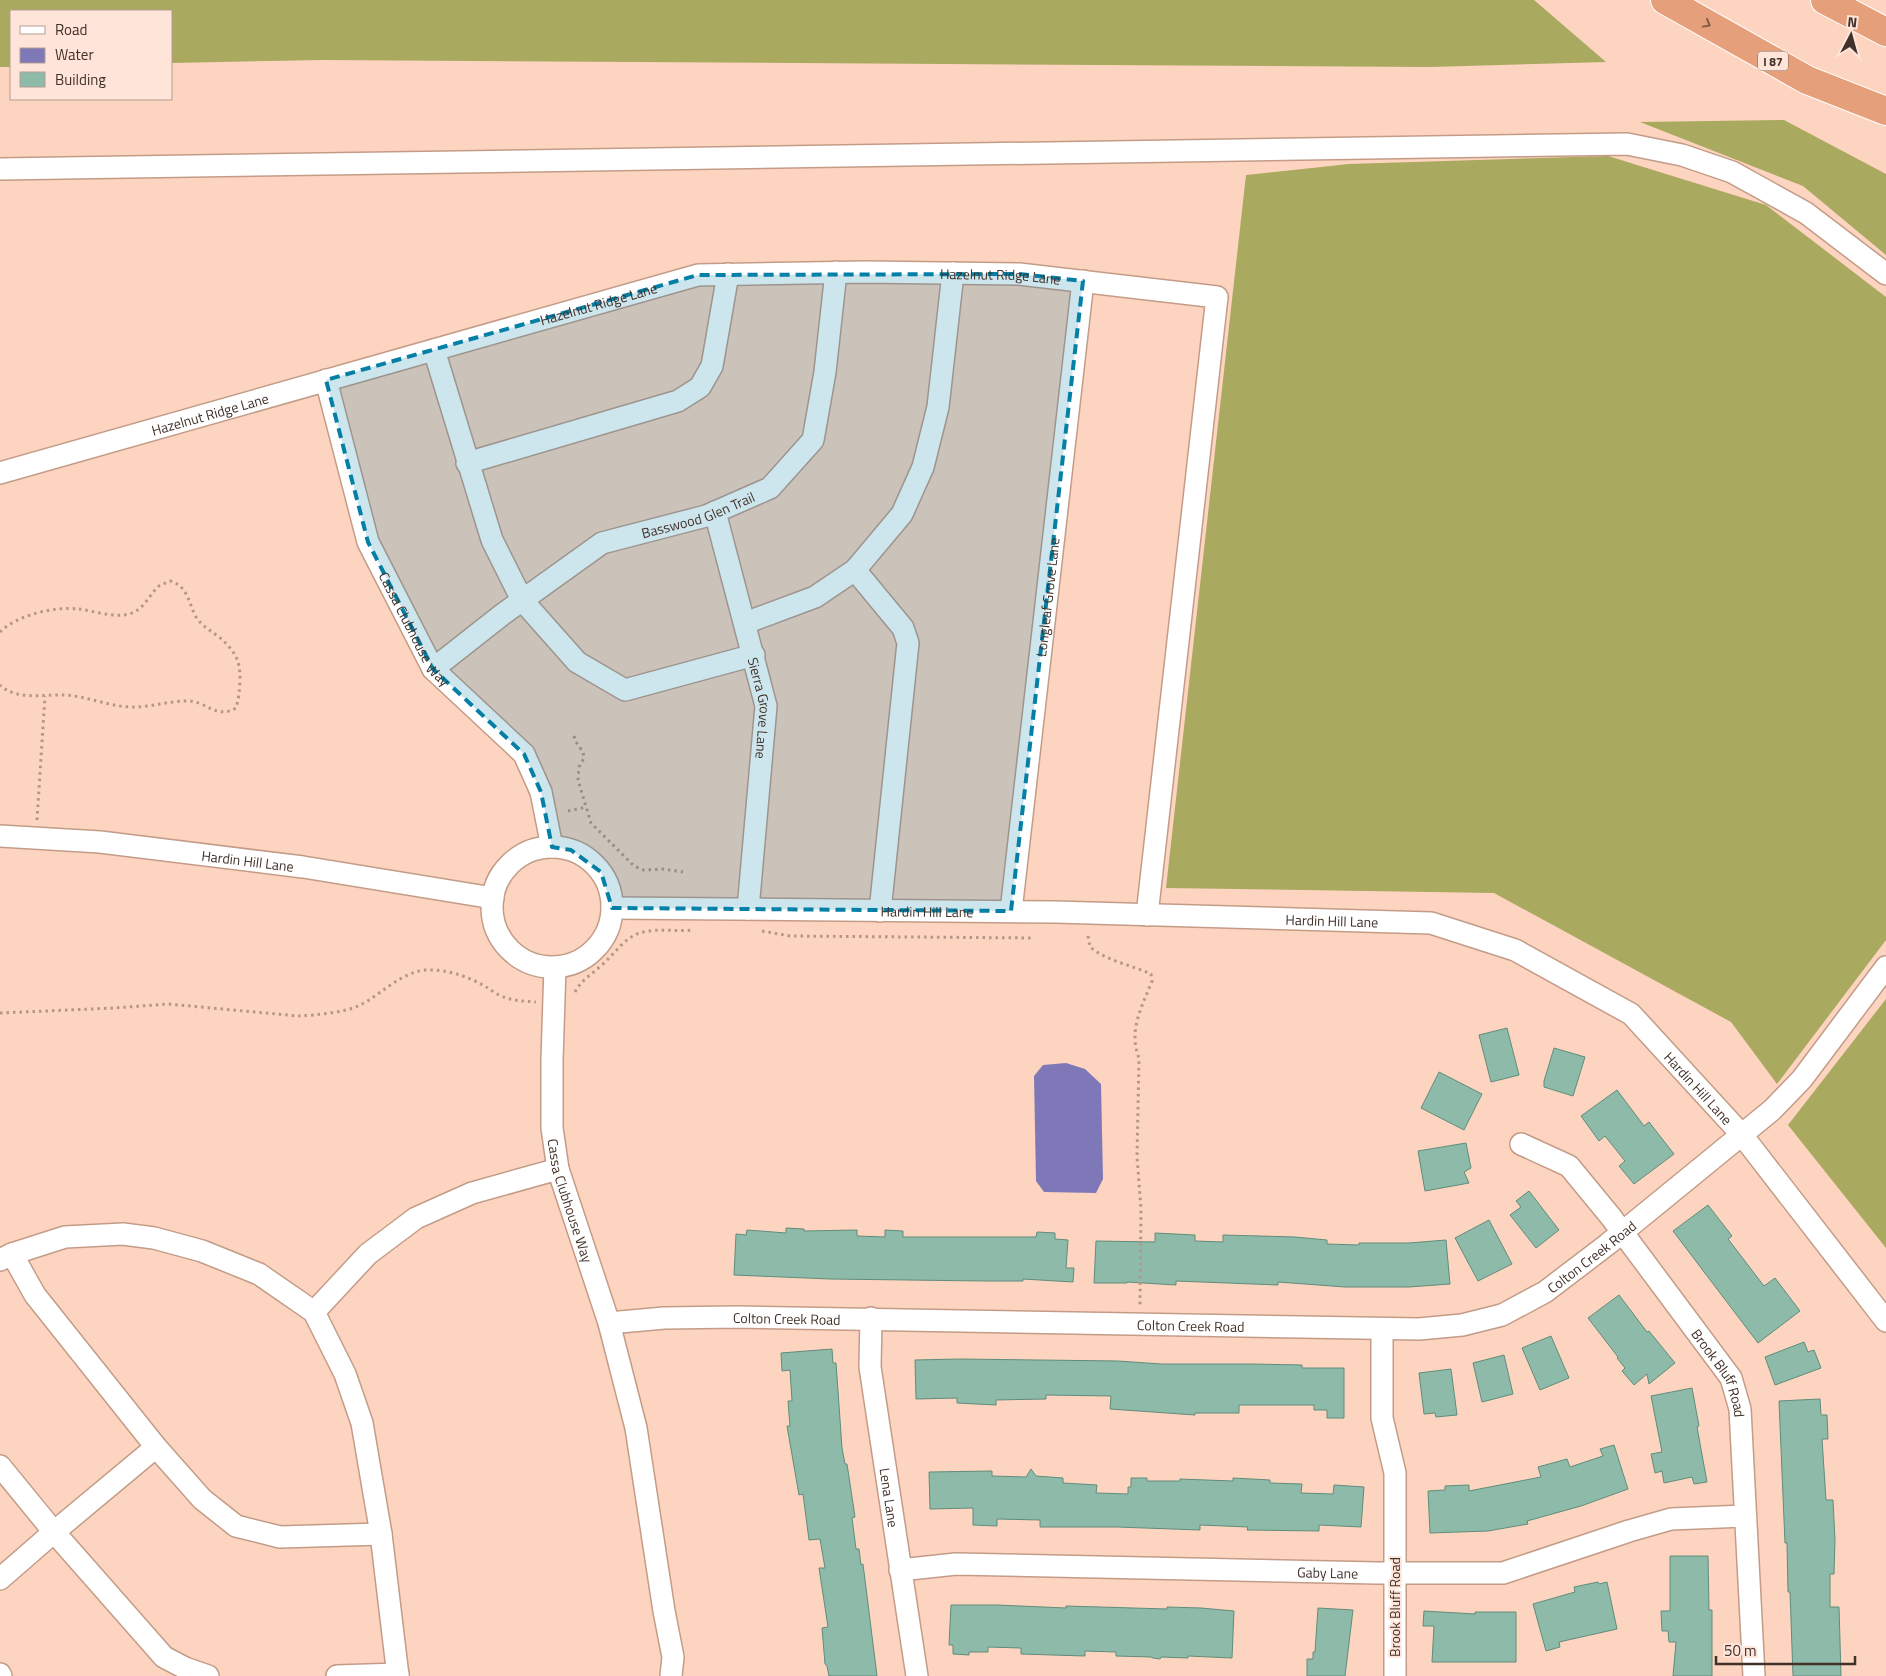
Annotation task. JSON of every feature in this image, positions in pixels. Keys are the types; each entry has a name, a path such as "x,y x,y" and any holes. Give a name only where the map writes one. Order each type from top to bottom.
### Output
{"highway":[{"name":"I 87","path":"1665,0 1807,80 1886,111"},
{"path":"1825,0 1886,32"},
{"path":"1807,80 1886,126"}],"street":[{"path":"0,169 1627,144 1682,155 1732,172 1806,213 1886,274"},
{"name":"Hazelnut Ridge Lane","path":"0,473 698,275 836,272 1020,274 1217,297 1147,915"},
{"name":"Basswood Glen Trail","path":"432,669 522,600 602,543 706,516 770,488 813,440 825,372 836,272"},
{"path":"745,623 815,597 855,570 902,514 923,467 938,408 953,273"},
{"path":"467,463 678,401 700,387 712,366 728,274"},
{"name":"Longleaf Grove Lane","path":"1011,911 1083,281"},
{"path":"434,350 492,540 522,600 577,662 625,690 754,655"},
{"name":"Cassa Clubhouse Way","path":"326,380 368,542 432,669 524,754 540,792 552,847"},
{"name":"Sierra Grove Lane","path":"715,512 766,706 748,909"},
{"path":"855,570 903,628 908,643 880,910"},
{"name":"Hardin Hill Lane","path":"0,836 100,842 303,868 493,898"},
{"path":"552,847 571,850 588,858 601,872 610,889 612,908 609,926 601,942 589,954 573,963 555,966 538,965 522,958 508,947 498,933 493,916 493,898 497,882 506,868 519,857 535,849 552,847"},
{"name":"Hardin Hill Lane","path":"612,908 1011,911 1431,923 1515,950 1631,1014 1742,1135 1886,1321"},
{"name":"Cassa Clubhouse Way","path":"555,966 552,1128 558,1169 609,1323 636,1428 664,1611 673,1657 670,1676"},
{"name":"Colton Creek Road","path":"609,1323 664,1318 871,1318 1419,1329 1462,1325 1502,1315 1544,1292 1623,1232 1772,1110 1802,1079 1886,967"},
{"name":"Brook Bluff Road","path":"1521,1144 1569,1166 1623,1232 1731,1378 1740,1410 1754,1676"},
{"path":"314,1312 368,1254 416,1218 472,1193 558,1169"},
{"path":"337,1676 398,1675 380,1534 362,1423 345,1374 314,1312 259,1274 202,1251 154,1238 123,1234 65,1237 6,1257 156,1447 202,1499 236,1526 280,1538 380,1534"},
{"name":"Lena Lane","path":"871,1318 870,1367 917,1676"},
{"name":"Brook Bluff Road","path":"1382,1329 1382,1418 1395,1473 1395,1676"},
{"path":"0,1579 156,1447"},
{"path":"0,1466 54,1532 164,1657 185,1668 208,1676"},
{"name":"Gaby Lane","path":"900,1570 956,1564 1394,1573 1503,1573 1629,1531 1670,1520 1745,1516"}],"path":[{"path":"0,632 7,625 42,612 76,608 114,615 128,614 146,604 160,586 170,581 178,584 185,590 197,617 205,628 228,645 236,656 239,673 239,699 236,708 229,713 219,712 198,702 188,701 133,707 118,706 72,695 16,694 0,685"},
{"path":"36,838 45,696"},
{"path":"574,736 584,758 579,767 578,780 591,823 634,866 644,870 663,869 683,872"},
{"path":"568,811 586,808"},
{"path":"573,998 585,977 605,962 622,943 634,935 645,931 699,929"},
{"path":"760,930 790,936 1034,938"},
{"path":"1088,936 1090,947 1101,956 1151,974 1152,981 1135,1028 1134,1045 1139,1058 1140,1307"},
{"path":"0,1013 168,1004 298,1016 318,1015 356,1007 402,978 423,970 448,970 484,986 498,995 515,1001 538,1002"}],"highlighted area":[{"path":"1019,274 1083,281 1011,911 612,908 601,872 571,850 552,847 541,792 524,754 433,669 368,542 326,380 698,275"}],"shaded area":[{"path":"0,0 1534,0 1606,62 1430,67 323,60 172,63 172,10 10,10 10,67 0,67"},
{"path":"1784,120 1886,174 1886,255 1803,186 1640,122"},
{"path":"1608,156 1766,205 1886,297 1886,940 1777,1084 1731,1022 1494,893 1166,888 1246,175 1349,164"},
{"path":"1886,999 1886,1248 1788,1125"}],"water":[{"path":"1066,1063 1085,1069 1101,1084 1103,1179 1096,1193 1044,1192 1036,1181 1034,1076 1043,1065"}],"building":[{"path":"1507,1028 1519,1075 1491,1082 1479,1035"},
{"path":"1554,1048 1585,1057 1573,1096 1544,1087"},
{"path":"1439,1072 1482,1094 1464,1130 1421,1108"},
{"path":"1617,1090 1644,1126 1649,1122 1674,1154 1634,1184 1619,1166 1625,1161 1605,1136 1599,1141 1581,1116"},
{"path":"1466,1143 1471,1168 1464,1172 1469,1183 1425,1191 1418,1151"},
{"path":"1529,1191 1559,1230 1536,1248 1510,1215 1521,1207 1516,1201"},
{"path":"1708,1205 1732,1236 1728,1239 1764,1286 1775,1278 1800,1311 1758,1343 1673,1231"},
{"path":"1489,1220 1512,1264 1478,1281 1455,1238"},
{"path":"786,1228 804,1229 804,1231 857,1230 857,1236 885,1237 885,1230 903,1231 903,1237 1036,1237 1037,1232 1055,1233 1055,1239 1068,1240 1066,1268 1074,1268 1073,1282 1023,1279 1023,1281 985,1281 830,1279 734,1275 736,1234 746,1235 747,1230 786,1233"},
{"path":"1155,1233 1195,1235 1195,1241 1223,1242 1223,1235 1295,1237 1327,1240 1327,1244 1359,1245 1359,1243 1409,1243 1446,1240 1450,1284 1409,1287 1345,1287 1278,1282 1278,1285 1176,1281 1176,1285 1127,1282 1094,1283 1096,1241 1155,1242"},
{"path":"1619,1295 1647,1332 1649,1331 1675,1363 1649,1384 1647,1374 1634,1385 1622,1371 1625,1368 1618,1357 1588,1318"},
{"path":"1551,1336 1569,1378 1540,1390 1522,1348"},
{"path":"1804,1342 1808,1352 1814,1350 1821,1368 1775,1385 1765,1357"},
{"path":"832,1349 833,1363 836,1363 842,1448 845,1464 847,1464 855,1517 852,1518 856,1549 859,1549 861,1565 863,1564 877,1676 829,1676 825,1664 822,1628 828,1627 819,1568 825,1568 820,1539 809,1540 803,1494 799,1495 787,1426 790,1426 788,1401 792,1401 790,1370 782,1371 781,1353"},
{"path":"1504,1355 1513,1394 1482,1402 1473,1363"},
{"path":"959,1359 1302,1365 1302,1368 1344,1368 1344,1418 1327,1418 1327,1410 1314,1410 1314,1405 1239,1405 1239,1413 1195,1413 1195,1415 1110,1409 1111,1396 1046,1395 1046,1399 996,1400 996,1405 957,1403 957,1398 916,1399 915,1360"},
{"path":"1451,1369 1457,1415 1436,1417 1435,1413 1424,1414 1419,1373"},
{"path":"1692,1388 1707,1482 1694,1484 1692,1477 1664,1483 1662,1471 1655,1473 1651,1454 1662,1452 1651,1396"},
{"path":"1820,1399 1821,1415 1827,1415 1828,1439 1822,1439 1826,1500 1833,1500 1835,1540 1834,1574 1830,1574 1830,1607 1839,1607 1841,1676 1793,1676 1779,1401"},
{"path":"1614,1445 1628,1489 1581,1506 1527,1521 1528,1524 1488,1531 1430,1533 1428,1491 1445,1490 1445,1486 1469,1485 1469,1491 1541,1477 1538,1467 1567,1459 1570,1467 1603,1456 1600,1449"},
{"path":"1031,1469 1036,1476 1063,1478 1063,1483 1097,1485 1096,1493 1128,1494 1128,1487 1131,1487 1131,1478 1147,1478 1147,1481 1180,1481 1180,1479 1233,1481 1233,1478 1270,1480 1270,1483 1302,1484 1301,1493 1333,1494 1334,1485 1364,1487 1361,1527 1319,1525 1319,1531 1247,1530 1248,1527 1200,1525 1200,1530 1040,1527 1040,1520 997,1519 997,1526 973,1525 973,1508 930,1509 929,1472 992,1471 992,1476 1026,1477"},
{"path":"1670,1556 1708,1556 1709,1610 1712,1610 1712,1676 1673,1676 1676,1642 1669,1642 1668,1631 1662,1631 1661,1611 1670,1611"},
{"path":"1598,1582 1599,1584 1607,1582 1617,1629 1559,1642 1560,1647 1546,1651 1533,1604 1575,1592 1574,1587"},
{"path":"951,1605 1167,1609 1167,1607 1234,1611 1232,1658 1188,1656 1188,1658 1161,1657 1160,1659 1116,1656 1116,1652 1085,1651 1085,1656 1021,1654 1021,1648 988,1647 988,1652 969,1652 969,1655 953,1654 953,1645 949,1645"},
{"path":"1318,1608 1353,1610 1345,1676 1307,1676 1307,1659 1313,1659 1313,1652 1315,1652"},
{"path":"1424,1611 1475,1614 1475,1612 1516,1612 1516,1662 1432,1662 1434,1626 1423,1626"}]}
